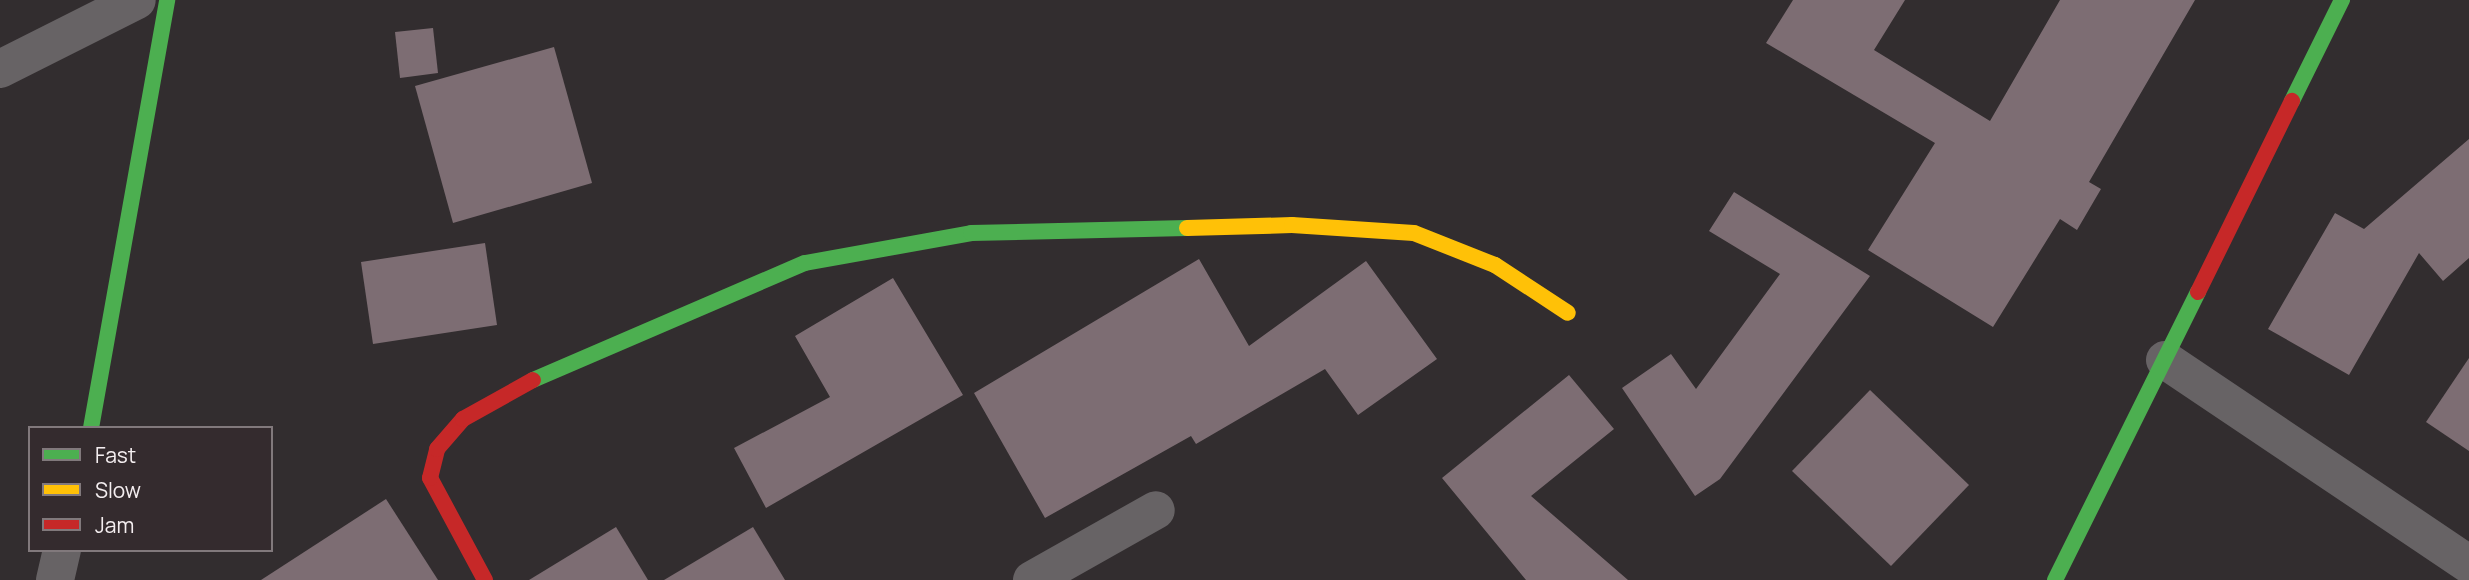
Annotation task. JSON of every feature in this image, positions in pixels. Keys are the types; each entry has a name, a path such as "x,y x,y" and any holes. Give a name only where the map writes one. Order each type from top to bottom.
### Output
{"street":[{"path":"0,69 137,0"},
{"path":"91,426 167,0"},
{"path":"2054,580 2342,0"},
{"path":"485,580 430,478 437,449 463,419 541,376 805,263 971,233 1292,225 1387,231 1414,233 1495,265 1568,313"},
{"path":"2165,360 2469,564"},
{"path":"1032,580 1156,510"},
{"path":"55,580 62,552"}],"building":[{"path":"1793,0 1905,0 1874,50 1990,121 2060,0 2195,0 2089,182 2101,189 2077,230 2060,219 1993,327 1868,250 1935,143 1766,43"},
{"path":"433,28 438,73 400,78 395,32"},
{"path":"554,47 592,183 453,223 415,86"},
{"path":"2469,139 2469,258 2443,281 2419,253 2349,375 2268,329 2335,213 2364,229"},
{"path":"1734,192 1870,276 1720,479 1695,496 1622,388 1671,354 1696,389 1780,274 1709,231"},
{"path":"485,243 497,325 373,344 361,262"},
{"path":"1199,259 1249,346 1366,261 1437,359 1358,415 1325,369 1196,444 1191,436 1045,518 974,393"},
{"path":"893,278 963,395 766,508 734,448 830,397 795,336"},
{"path":"2469,358 2469,451 2426,422"},
{"path":"1569,375 1614,429 1531,496 1628,580 1526,580 1442,478"},
{"path":"1870,390 1969,485 1891,566 1792,471"},
{"path":"386,499 438,580 261,580"},
{"path":"616,527 648,580 529,580"},
{"path":"753,527 785,580 664,580"}],"traffic: fast":[{"path":"91,426 167,0"},
{"path":"2292,101 2342,0"},
{"path":"533,380 805,263 971,233 1187,228"},
{"path":"2055,580 2198,292"}],"traffic: slow":[{"path":"1187,228 1292,225 1414,233 1495,265 1568,313"}],"traffic: jam":[{"path":"2198,292 2292,101"},
{"path":"485,580 430,478 437,449 463,419 533,380"}]}
